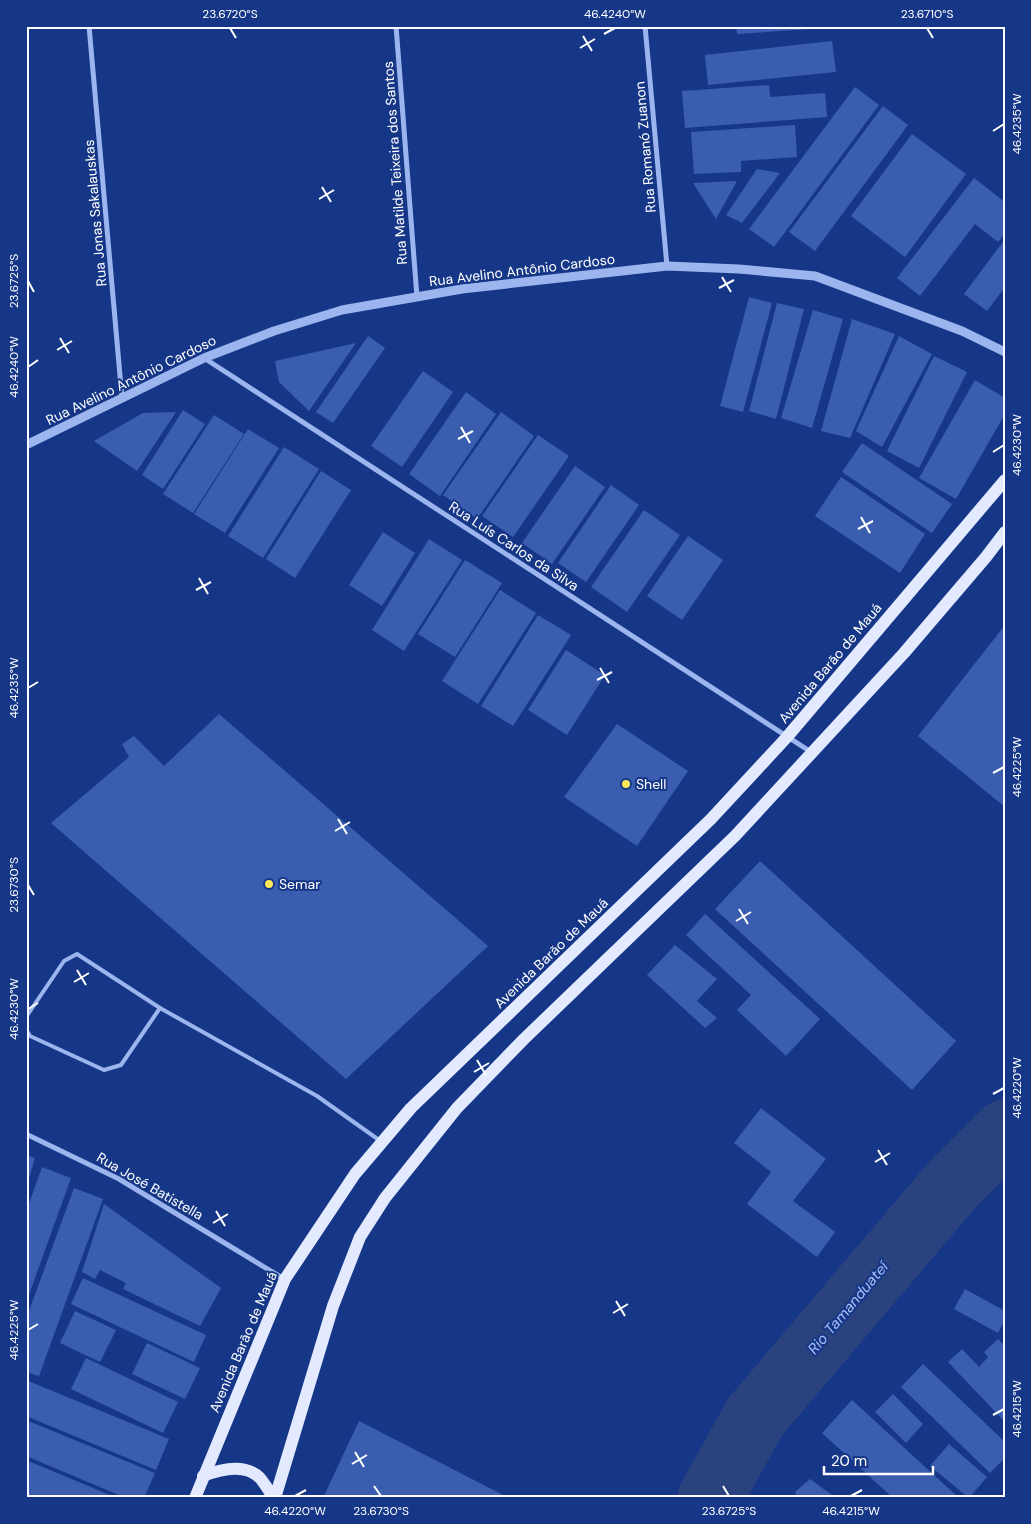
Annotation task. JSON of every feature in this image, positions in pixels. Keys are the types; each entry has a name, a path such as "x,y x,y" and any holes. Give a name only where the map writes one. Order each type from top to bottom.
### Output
{"main road":[{"name":"Avenida Barão de Mauá","path":"194,1498 285,1279 355,1174 412,1108 711,819 787,737 1005,480"},
{"path":"275,1498 333,1306 360,1237 385,1198 457,1108 524,1039 735,836 904,653 1005,532"},
{"path":"204,1476 225,1469 236,1468 248,1471 259,1477 275,1498"}],"street":[{"name":"Rua Jonas Sakalauskas","path":"89,26 122,398"},
{"name":"Rua Matilde Teixeira dos Santos","path":"396,26 417,298"},
{"name":"Rua Romanó Zuanon","path":"645,26 667,266"},
{"name":"Rua Avelino Antônio Cardoso","path":"26,445 204,358 274,331 342,310 462,289 667,266 739,269 815,276 962,331 1005,352"},
{"name":"Rua Luís Carlos da Silva","path":"204,358 812,753"},
{"name":"Rua José Batistella","path":"26,1134 119,1179 285,1279"}],"lane":[{"path":"26,1017 64,961 77,954 160,1008 317,1096 382,1143"},
{"path":"26,1028 30,1036 104,1070 121,1065 160,1008"}],"building":[{"path":"736,26 810,26 810,29 737,34"},
{"path":"832,41 836,72 708,85 705,55"},
{"path":"769,85 770,97 825,93 827,117 685,128 682,91"},
{"path":"855,87 879,105 774,247 749,229"},
{"path":"883,106 908,125 815,251 789,232"},
{"path":"795,125 797,157 741,161 741,172 694,174 691,132"},
{"path":"912,134 966,174 905,257 851,216"},
{"path":"757,169 780,173 742,223 726,215"},
{"path":"974,178 1005,202 1005,234 998,242 975,224 920,296 897,278"},
{"path":"737,181 716,219 693,183"},
{"path":"1005,239 1005,287 987,311 964,294"},
{"path":"749,297 772,303 743,412 720,406"},
{"path":"777,303 804,309 776,419 749,411"},
{"path":"813,310 843,319 812,428 781,418"},
{"path":"852,319 895,334 850,438 821,431"},
{"path":"368,336 385,348 333,423 316,412"},
{"path":"899,336 932,354 882,447 856,431"},
{"path":"356,343 309,411 279,382 275,361"},
{"path":"934,356 967,372 919,468 887,451"},
{"path":"423,371 453,392 402,467 371,446"},
{"path":"975,380 1005,398 1005,414 956,499 919,478"},
{"path":"466,392 496,414 440,496 409,474"},
{"path":"183,410 205,424 163,489 142,475"},
{"path":"176,412 137,471 94,441 143,413"},
{"path":"501,412 534,436 477,519 443,495"},
{"path":"214,415 244,434 193,513 163,494"},
{"path":"248,429 279,448 225,533 194,514"},
{"path":"538,435 569,456 513,537 482,516"},
{"path":"862,443 952,504 932,533 842,472"},
{"path":"284,447 319,469 263,558 228,536"},
{"path":"575,466 605,487 552,564 522,543"},
{"path":"321,471 351,490 295,578 266,559"},
{"path":"841,477 925,534 900,573 815,516"},
{"path":"611,485 639,505 586,582 558,563"},
{"path":"644,510 680,535 627,612 591,587"},
{"path":"383,532 415,553 382,606 349,585"},
{"path":"688,536 723,560 682,620 647,596"},
{"path":"429,539 462,560 404,651 372,630"},
{"path":"465,560 502,583 455,657 418,634"},
{"path":"500,590 536,613 478,704 442,681"},
{"path":"538,615 571,635 513,726 481,706"},
{"path":"1005,625 1005,807 918,736"},
{"path":"566,650 605,675 567,735 528,710"},
{"name":"Semar","path":"219,714 488,946 346,1079 51,823 129,757 122,744 134,736 164,766"},
{"name":"Shell","path":"617,724 688,771 637,846 564,797"},
{"path":"760,861 956,1041 912,1090 715,909"},
{"path":"705,914 820,1019 786,1056 737,1010 751,995 686,935"},
{"path":"675,945 717,979 697,1001 717,1018 705,1028 647,975"},
{"path":"761,1108 826,1159 793,1201 835,1232 817,1257 747,1204 771,1172 734,1143"},
{"path":"26,1155 35,1158 27,1185 26,1185"},
{"path":"42,1167 71,1178 26,1303 26,1212"},
{"path":"74,1188 103,1199 39,1376 26,1372 26,1319"},
{"path":"104,1204 221,1288 200,1326 123,1289 126,1283 100,1270 95,1279 82,1272"},
{"path":"83,1278 206,1335 194,1362 71,1304"},
{"path":"965,1289 1005,1311 1005,1320 998,1333 954,1309"},
{"path":"75,1311 116,1330 100,1362 60,1343"},
{"path":"998,1339 1005,1346 1005,1422 948,1362 962,1349 979,1367 988,1357 984,1352"},
{"path":"147,1343 200,1368 185,1399 132,1374"},
{"path":"86,1358 178,1402 163,1433 71,1389"},
{"path":"923,1364 1005,1442 1005,1458 990,1473 901,1387"},
{"path":"26,1380 169,1439 156,1470 26,1416"},
{"path":"893,1394 923,1424 906,1443 875,1412"},
{"path":"852,1400 959,1498 893,1498 822,1433"},
{"path":"26,1420 155,1473 144,1498 126,1498 26,1456"},
{"path":"359,1421 509,1498 323,1498"},
{"path":"949,1444 987,1477 969,1498 930,1466"},
{"path":"26,1460 117,1498 26,1498"},
{"path":"810,1479 836,1498 797,1498 795,1492"}],"waterway":[{"name":"Rio Tamanduateí","path":"710,1498 755,1417 952,1185 1005,1132"}],"place":[{"name":"Shell","path":"626,784"},
{"name":"Semar","path":"269,884"}]}
